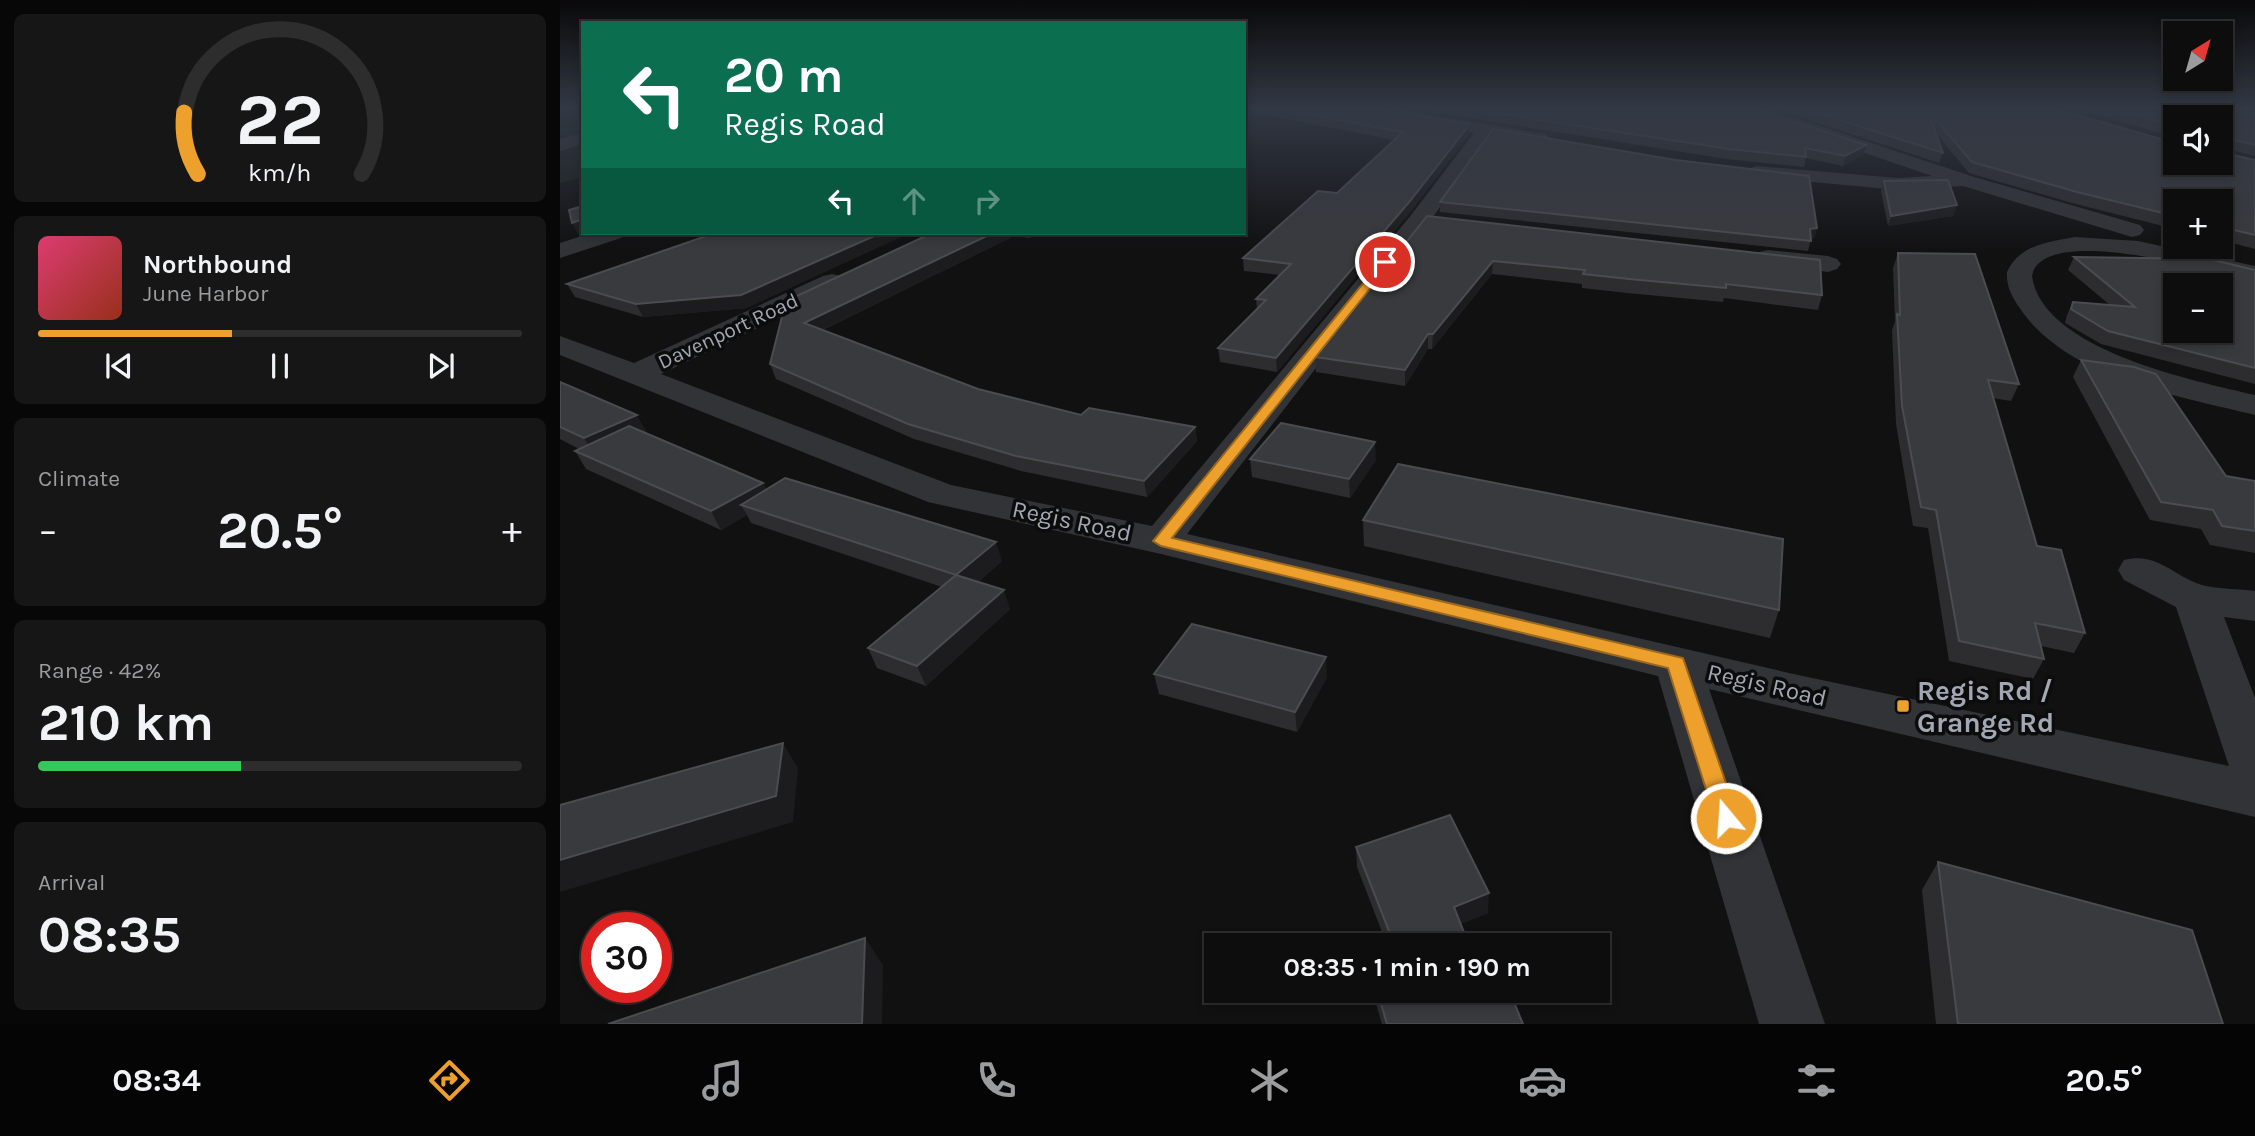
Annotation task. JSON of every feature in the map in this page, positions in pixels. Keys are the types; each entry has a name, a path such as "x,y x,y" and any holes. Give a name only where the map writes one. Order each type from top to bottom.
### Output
{"street":[{"path":"1161,541 1434,221 1471,156"},
{"path":"1893,156 2093,220 2163,238"},
{"path":"1731,169 1898,184 1924,185 1964,180"},
{"path":"560,251 607,235"},
{"path":"2244,409 2108,362 2062,339 2027,300 2018,280 2021,266 2035,254 2090,242 2153,251 2255,274"},
{"path":"2233,254 2255,259"},
{"path":"1746,255 1828,264"},
{"name":"Davenport Road","path":"634,375 860,268"},
{"name":"Regis Road","path":"560,345 942,494 1161,541 1798,693 2255,794"},
{"path":"2139,570 2195,600 2255,606"},
{"path":"2195,600 2255,765"},
{"path":"1676,663 1793,1024"}],"shaded area":[{"path":"560,156 581,156 581,178 560,183"}],"building":[{"path":"1377,156 1445,156 1276,358 1218,348 1266,300 1256,299 1291,264 1243,258 1318,191 1337,193"},
{"path":"1474,156 1651,156 1809,176 1817,228 1810,229 1811,241 1440,202"},
{"path":"1967,156 2163,156 2163,175 2233,175 2233,156 2255,160 2255,235 2233,230 2233,189 2163,189 2163,213 1972,162"},
{"path":"1948,180 1957,205 1891,216 1884,181"},
{"path":"581,207 581,220 572,223 569,210"},
{"path":"1427,216 1820,260 1822,295 1726,284 1726,288 1629,279 1583,274 1585,270 1493,261 1433,334 1428,334 1405,370 1315,357"},
{"path":"709,235 876,235 741,295 636,304 567,284"},
{"path":"928,235 989,235 804,323 978,389 1081,415 1089,408 1195,427 1144,481 1016,456 908,424 770,364 786,301"},
{"path":"1898,253 1975,254 2019,384 1988,380 2037,546 2061,550 2085,633 2035,623 2044,659 1959,641 1936,510 1921,507 1902,406 1897,314 1900,315"},
{"path":"2074,257 2209,259 2255,270 2255,368 2108,331 2071,309 2073,302 2135,307"},
{"path":"2081,360 2134,367 2156,374 2226,476 2255,481 2255,531 2222,526 2213,510 2161,502"},
{"path":"560,382 637,415 584,438 560,427"},
{"path":"1281,423 1375,442 1349,479 1250,459"},
{"path":"629,426 763,483 711,511 575,451"},
{"path":"1398,464 1783,539 1779,610 1363,520"},
{"path":"785,478 996,542 956,575 741,505"},
{"path":"956,575 1004,590 917,666 868,648"},
{"path":"1192,624 1326,657 1295,712 1154,674"},
{"path":"783,743 776,796 560,860 560,805"},
{"path":"1450,815 1489,893 1454,907 1464,933 1390,933 1356,847"},
{"path":"1938,862 2192,930 2223,1024 1958,1024"},
{"path":"865,938 862,1024 608,1024"},
{"path":"1381,1003 1514,1003 1523,1024 1387,1024"}],"place":[{"name":"Regis Rd / Grange Rd","path":"1903,706"}],"route":[{"path":"1385,262 1161,541 1676,663 1726,818"}]}
